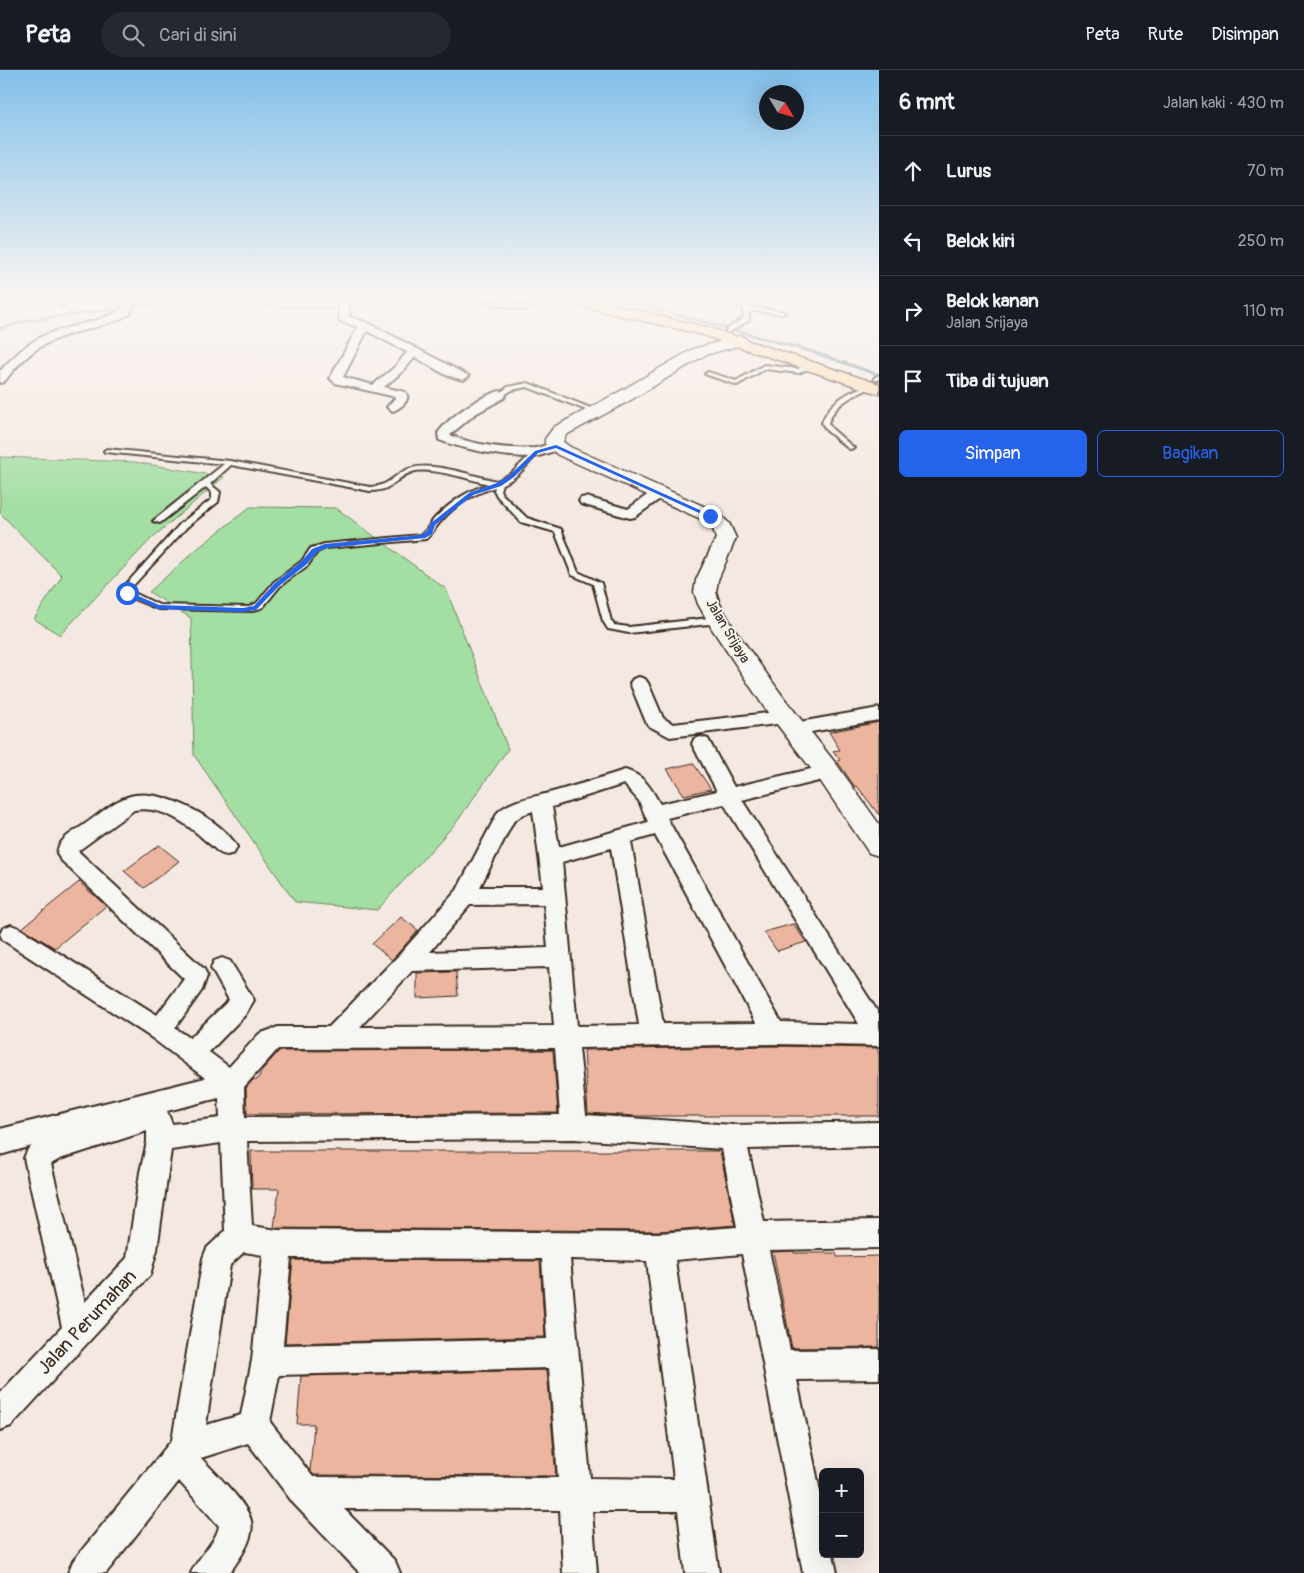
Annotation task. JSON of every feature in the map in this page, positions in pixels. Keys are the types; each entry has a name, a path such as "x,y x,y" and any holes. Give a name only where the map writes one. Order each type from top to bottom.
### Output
{"highway":[{"path":"824,368 877,382"},
{"path":"837,368 877,382"}],"street":[{"path":"0,379 10,368"},
{"path":"341,368 336,378 339,380 402,396 393,407"},
{"path":"375,388 400,368"},
{"path":"443,368 463,376"},
{"path":"500,395 490,398 450,428 444,433 444,437 471,445 546,449 560,431 672,368"},
{"name":"Jalan Srijaya","path":"546,449 659,493 710,516 718,522 726,538 706,580 705,592 718,620 789,723 828,772 879,845"},
{"path":"586,501 630,514 659,493"},
{"path":"639,684 655,722 670,731 789,723 879,714"},
{"path":"701,744 729,795 879,1035"},
{"path":"551,857 620,838 658,819 729,795 828,772"},
{"path":"334,1038 407,962 465,896 505,817 526,804 542,803 629,777 637,783 658,819 774,1033"},
{"path":"160,1030 194,983 196,976 67,853 68,847 127,805 138,802 155,803 194,819 227,848"},
{"path":"542,803 551,857 574,1127"},
{"path":"620,838 653,1035"},
{"path":"465,896 554,895"},
{"path":"11,934 160,1030 231,1082 239,1236 218,1258 182,1451 86,1573"},
{"path":"407,962 559,957"},
{"path":"192,1052 237,1008 242,1000 222,968"},
{"path":"0,1142 231,1082 267,1042 272,1039 566,1037 774,1033 879,1035"},
{"path":"78,1332 37,1158 53,1148 156,1116 160,1125 160,1142 168,1138 233,1129 574,1127 733,1137 879,1134"},
{"path":"733,1137 820,1573"},
{"name":"Jalan Perumahan","path":"0,1415 140,1265 144,1246 152,1169 160,1142"},
{"path":"239,1236 278,1244 659,1247 739,1242 753,1236 879,1234"},
{"path":"278,1244 267,1360 254,1426 305,1493 383,1573"},
{"path":"555,1245 580,1573"},
{"path":"659,1247 702,1573"},
{"path":"267,1360 562,1353"},
{"path":"779,1365 879,1364"},
{"path":"182,1451 254,1426"},
{"path":"182,1451 235,1520 236,1525 233,1536 208,1573"},
{"path":"305,1493 692,1495"}],"lane":[{"path":"708,374 737,382 762,368"},
{"path":"774,368 800,371 806,368"},
{"path":"851,448 829,430 825,423 827,413 835,405 877,382"},
{"path":"500,395 510,388 528,385 596,412"},
{"path":"206,484 216,492 215,500 184,525 125,590 127,593 158,607 243,610 256,608 277,584 305,563 314,550 325,546 423,537 430,532 433,524 466,498 479,490 499,484 546,449"},
{"path":"107,451 230,463 370,489 383,489 390,486 408,472 416,469 430,470 499,484"},
{"path":"156,521 206,484 230,463"},
{"path":"499,484 497,490 499,495 524,520 558,531 575,573 597,583 607,622 611,627 629,630 718,620"}],"green space":[{"path":"0,457 134,462 224,477 152,538 60,635 34,619 62,576 0,513"},
{"path":"250,507 336,508 446,589 508,749 456,823 377,910 295,902 194,755 191,618 149,592 197,549"}],"building":[{"path":"879,722 879,815 857,786 855,787 837,761 840,760 833,751 840,750 829,732"},
{"path":"693,763 711,789 684,795 667,769"},
{"path":"159,845 179,861 144,888 124,871"},
{"path":"79,882 106,906 55,948 22,928"},
{"path":"401,917 418,930 392,960 372,944"},
{"path":"793,924 806,942 777,951 764,932"},
{"path":"456,972 458,996 417,998 417,973"},
{"path":"774,1046 877,1048 879,1054 879,1116 635,1116 588,1113 584,1050"},
{"path":"553,1050 558,1113 247,1114 246,1088 253,1080 257,1080 263,1069 279,1051"},
{"path":"251,1151 720,1151 735,1225 659,1231 274,1228 279,1189 252,1189"},
{"path":"794,1251 794,1253 836,1253 837,1257 879,1256 879,1347 792,1348 773,1252"},
{"path":"293,1260 540,1261 545,1337 285,1343"},
{"path":"547,1370 556,1476 314,1475 310,1471 314,1424 297,1424 301,1376"}],"waterway":[{"path":"859,368 879,375"}],"route":[{"path":"127,593 158,607 243,610 256,608 277,584 305,563 314,550 325,546 423,537 430,532 433,524 460,501 479,490 499,484 512,476 536,452 556,446 710,516"}]}
